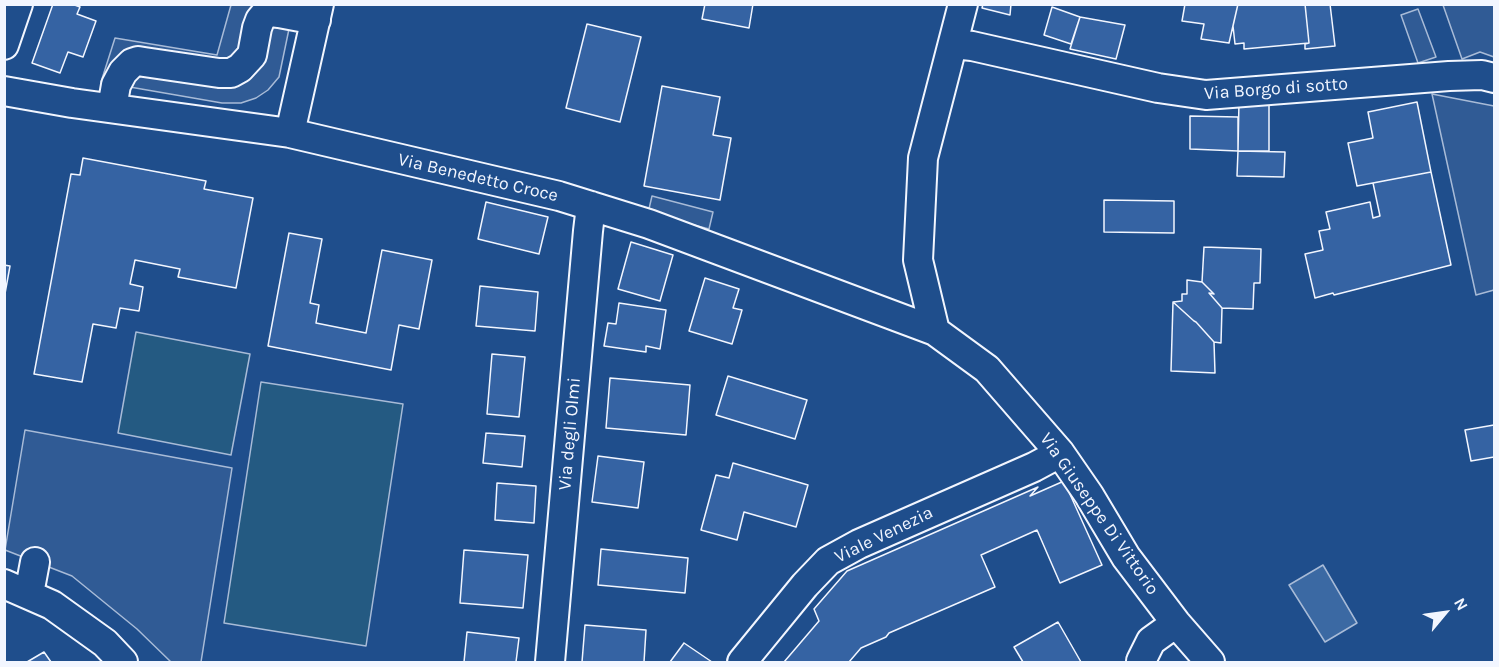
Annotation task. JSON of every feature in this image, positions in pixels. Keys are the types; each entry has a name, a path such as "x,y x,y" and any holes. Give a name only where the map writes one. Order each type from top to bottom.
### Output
{"street":[{"path":"4,45 18,4"},
{"path":"935,331 918,260 923,158 963,4"},
{"path":"112,108 117,85 123,72 132,63 138,61 231,73 240,69 252,55 257,28 265,14 318,12 290,133"},
{"name":"Via Borgo di sotto","path":"954,44 972,46 1158,88 1206,95 1449,76 1482,75 1494,78"},
{"name":"Via Benedetto Croce","path":"4,91 290,133 547,193 649,224 935,331"},
{"name":"Via degli Olmi","path":"550,663 591,206"},
{"name":"Via Giuseppe Di Vittorio","path":"935,331 987,369 1060,453 1089,495 1125,557 1210,663"},
{"name":"Viale Venezia","path":"742,663 805,585 828,561 859,544 1034,467 1060,453"},
{"path":"36,562 17,589 52,604 105,643 123,663"},
{"path":"1142,663 1151,641 1176,622"}],"shaded area":[{"path":"231,5 294,5 279,77 268,90 256,98 241,103 222,103 101,82 115,38 217,55"},
{"path":"1443,5 1494,5 1494,57 1480,52 1462,59"},
{"path":"1418,9 1436,57 1418,63 1401,15"},
{"path":"1432,94 1494,106 1494,290 1476,295"},
{"path":"652,196 713,212 709,229 648,213"},
{"path":"136,332 250,354 231,455 118,433"},
{"path":"261,382 403,404 366,646 224,623"},
{"path":"25,430 232,468 201,662 171,662 137,629 72,576 5,550"},
{"path":"1323,565 1357,623 1325,642 1289,585"}],"building":[{"path":"53,4 72,4 80,7 77,14 96,21 83,57 68,52 60,73 32,63"},
{"path":"705,4 753,4 749,28 702,19"},
{"path":"983,4 1011,4 1010,15 982,8"},
{"path":"1185,4 1238,4 1229,43 1201,39 1204,24 1182,21"},
{"path":"1238,4 1305,4 1309,43 1244,49 1244,43 1235,44 1233,26"},
{"path":"1305,4 1330,4 1335,46 1305,49 1305,44 1309,43"},
{"path":"1052,7 1080,17 1071,44 1044,35"},
{"path":"1080,17 1125,25 1116,59 1070,49"},
{"path":"587,24 641,37 620,122 566,108"},
{"path":"662,86 720,97 713,135 731,138 720,200 644,186"},
{"path":"1239,101 1269,102 1269,151 1238,151"},
{"path":"1417,102 1431,172 1357,186 1348,143 1373,138 1368,112"},
{"path":"1190,116 1238,117 1238,151 1190,149"},
{"path":"1238,151 1285,152 1284,177 1237,176"},
{"path":"83,158 206,181 204,189 253,198 236,288 178,277 180,269 135,260 130,284 143,287 139,311 120,308 116,328 93,324 82,382 34,374 71,174 80,175"},
{"path":"1431,172 1451,265 1315,298 1305,254 1323,250 1319,231 1330,229 1326,212 1370,202 1373,218 1380,216 1373,183"},
{"path":"1104,200 1174,201 1174,233 1104,232"},
{"path":"486,202 548,217 539,254 478,239"},
{"path":"289,233 322,239 310,303 319,305 316,323 366,333 382,250 432,260 419,329 399,325 391,370 268,346"},
{"path":"631,242 673,255 660,301 618,289"},
{"path":"1204,247 1261,249 1260,283 1254,283 1253,309 1222,308 1209,293 1214,294 1202,282"},
{"path":"4,265 10,266 4,299"},
{"path":"705,278 739,289 733,308 742,310 732,344 689,331"},
{"path":"1187,280 1202,282 1214,294 1209,293 1222,308 1221,343 1214,342 1173,302 1182,301 1182,294 1187,294"},
{"path":"480,286 538,292 535,331 476,326"},
{"path":"1173,302 1214,342 1215,373 1171,371"},
{"path":"619,303 666,310 660,349 646,346 646,352 604,346 608,323 616,324"},
{"path":"492,354 525,357 519,417 487,414"},
{"path":"728,376 807,400 795,439 716,415"},
{"path":"610,378 690,385 686,435 606,428"},
{"path":"1494,425 1494,457 1471,461 1465,430"},
{"path":"486,433 525,436 522,467 483,463"},
{"path":"598,456 644,462 638,508 592,502"},
{"path":"733,463 808,485 796,527 744,512 737,540 701,530 716,475 729,478"},
{"path":"1064,481 1102,565 1060,583 1037,530 981,555 995,587 889,633 886,637 861,648 849,662 784,662 819,621 814,609 847,571 1038,487 1030,496"},
{"path":"497,483 536,486 534,523 495,520"},
{"path":"601,549 688,558 685,593 598,585"},
{"path":"464,550 528,555 523,608 460,603"},
{"path":"1058,622 1081,662 1023,662 1014,647"},
{"path":"585,625 646,630 644,662 582,662"},
{"path":"467,632 519,638 516,662 464,662"},
{"path":"684,643 712,662 670,662"},
{"path":"44,652 51,662 27,662"}]}
